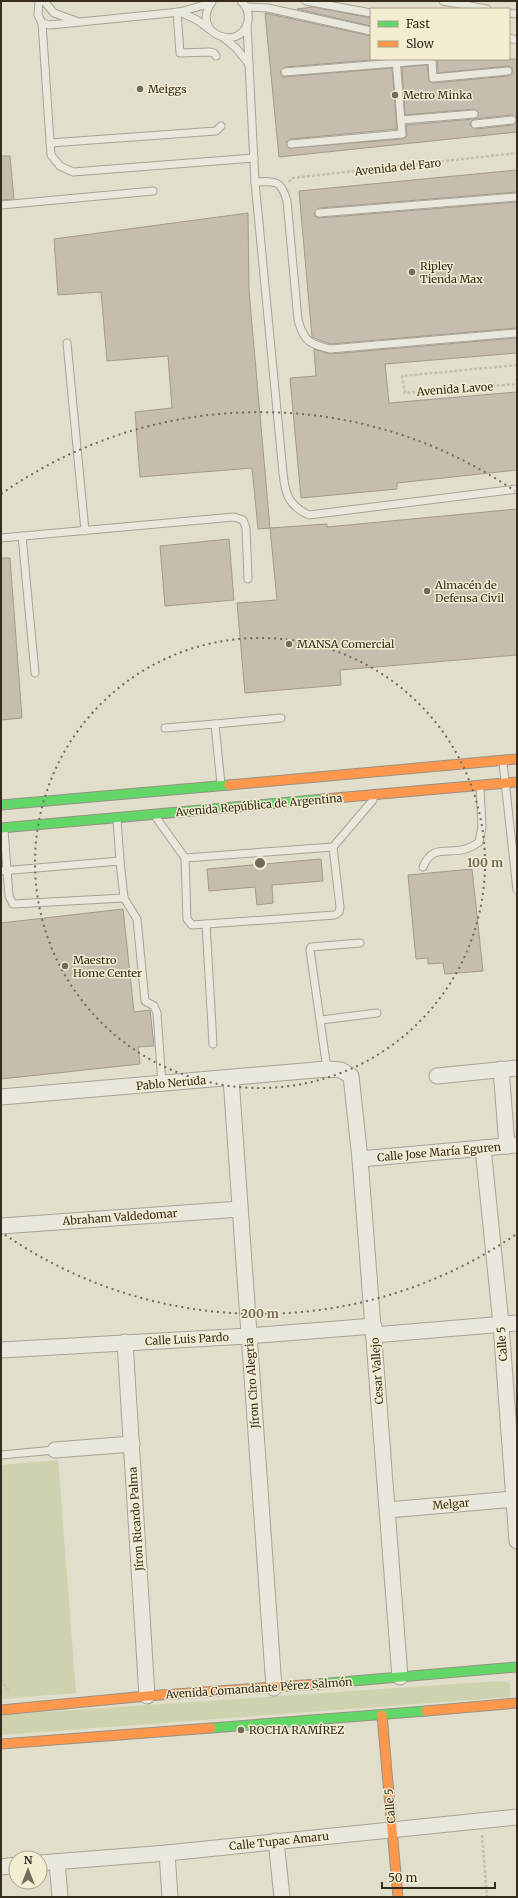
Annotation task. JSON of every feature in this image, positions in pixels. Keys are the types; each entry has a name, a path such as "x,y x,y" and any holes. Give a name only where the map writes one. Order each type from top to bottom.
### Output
{"main road":[{"name":"Avenida República de Argentina","path":"1,805 517,759"},
{"name":"Avenida República de Argentina","path":"2,828 517,782"},
{"name":"Avenida Comandante Pérez Salmón","path":"1,1710 147,1696 274,1688 517,1667"},
{"path":"1,1744 382,1715 517,1703"},
{"name":"Calle 5","path":"382,1715 398,1897"}],"street":[{"path":"437,1076 517,1068"},
{"path":"501,1069 512,1145"},
{"name":"Pablo Neruda","path":"1,1097 334,1070"},
{"name":"Cesar Vallejo","path":"334,1070 351,1076 360,1159 374,1330 400,1677"},
{"name":"Jíron Ciro Alegria","path":"231,1078 274,1688"},
{"name":"Calle Jose María Eguren","path":"360,1159 512,1145"},
{"name":"Calle 5","path":"483,1148 501,1324 517,1541"},
{"name":"Abraham Valdedomar","path":"1,1226 240,1209"},
{"name":"Calle Luis Pardo","path":"1,1350 125,1342 517,1323"},
{"name":"Jíron Ricardo Palma","path":"125,1342 147,1696"},
{"path":"55,1450 132,1444"},
{"name":"Melgar","path":"388,1510 514,1499"},
{"name":"Calle Tupac Amaru","path":"48,1863 167,1853 517,1817"},
{"path":"276,1841 282,1897"},
{"path":"167,1853 170,1897"},
{"path":"57,1862 60,1897"}],"lane":[{"path":"39,1 38,15 42,23 51,154 60,166 73,172 254,158"},
{"path":"44,1 54,13 78,22"},
{"path":"241,1 246,8 248,19 247,25 255,182 282,473 285,489 291,502 298,510 309,515 517,490"},
{"path":"306,1 370,13"},
{"path":"443,1 482,8"},
{"path":"42,23 50,25 179,12 212,2"},
{"path":"212,2 206,14 208,26 212,31"},
{"path":"246,8 268,8 370,31"},
{"path":"179,12 197,20 222,37 236,48 249,64"},
{"path":"179,12 180,53 210,52 214,53 216,56"},
{"path":"222,37 234,37 247,25"},
{"path":"284,72 396,61 432,60 433,78 508,71"},
{"path":"291,144 402,134 396,61"},
{"path":"401,120 474,114"},
{"path":"475,124 512,120"},
{"path":"50,143 216,131 221,126"},
{"path":"255,182 277,183 284,189 287,201 298,320 302,335 313,345 330,349 517,334"},
{"path":"1,205 153,191"},
{"path":"319,213 517,197"},
{"path":"67,343 85,531"},
{"path":"1,538 234,517 243,520 246,528 248,579"},
{"path":"22,536 35,673"},
{"path":"165,728 281,718"},
{"path":"215,724 221,786"},
{"path":"503,761 504,783 517,890"},
{"path":"423,866 426,857 435,852 468,849 479,842 482,827 480,785"},
{"path":"185,858 333,847 377,794"},
{"path":"153,815 185,858 187,919 192,925 335,915 339,912 340,907 333,847"},
{"path":"117,818 124,898 137,919 145,1001 154,1006 157,1013 162,1084"},
{"path":"2,828 4,871 9,896 13,904 124,898"},
{"path":"4,871 120,861"},
{"path":"206,924 213,1044"},
{"path":"334,1070 321,1020 310,954 311,947 360,943"},
{"path":"321,1020 377,1013"},
{"path":"1,1455 55,1450"}],"path":[{"name":"Avenida del Faro","path":"284,189 292,178 517,153"},
{"name":"Avenida Lavoe","path":"517,366 402,376 405,393 517,384"},
{"path":"481,1820 487,1897"}],"green space":[{"path":"58,1460 76,1693 1,1699 1,1465"},
{"path":"500,1681 510,1683 510,1697 1,1735 1,1715"}],"building":[{"path":"313,7 370,18 370,26 297,9"},
{"path":"265,13 370,36 371,60 285,67 280,72 283,77 392,68 397,129 291,139 286,142 289,148 402,139 407,136 406,125 474,119 470,125 476,129 513,125 517,119 517,132 279,157"},
{"path":"517,59 517,119 511,115 474,119 478,116 478,112 474,109 405,115 402,67 427,65 429,80 433,83 508,76 513,73 512,68 508,66 438,73 437,60"},
{"path":"1,156 10,156 14,199 1,200"},
{"name":"Ripley Tienda Max","path":"517,170 517,192 319,208 314,213 315,216 319,218 517,202 517,328 330,344 312,337 299,191"},
{"path":"248,213 249,291 270,528 258,529 252,468 140,477 135,412 172,408 168,356 107,361 101,292 58,295 54,239"},
{"path":"517,338 517,353 385,364 389,403 517,392 517,470 397,483 397,489 301,498 290,378 316,376 314,349 330,354"},
{"name":"Almacén de Defensa Civil","path":"517,509 517,655 340,670 341,685 245,693 237,603 277,600 270,528 327,524 327,527"},
{"path":"229,539 234,600 165,606 160,546"},
{"path":"1,558 10,558 22,718 1,720"},
{"path":"321,859 323,881 272,885 273,903 257,905 255,887 209,891 207,869"},
{"path":"472,869 483,971 445,974 443,963 428,964 428,958 416,959 408,875"},
{"name":"Maestro Home Center","path":"123,909 134,1012 150,1010 154,1046 138,1047 140,1064 1,1079 1,923"}],"traffic: fast":[{"path":"1,805 229,785"},
{"path":"1,828 324,799"},
{"path":"318,1684 517,1667"},
{"path":"211,1728 426,1711"}],"traffic: slow":[{"path":"229,785 517,759"},
{"path":"324,799 517,782"},
{"path":"1,1710 147,1696 318,1684"},
{"path":"426,1711 517,1703"},
{"path":"382,1715 398,1897"},
{"path":"1,1744 211,1728"}],"place":[{"name":"Meiggs","path":"140,89"},
{"name":"Metro Minka","path":"395,95"},
{"name":"Ripley Tienda Max","path":"412,272"},
{"name":"Almacén de Defensa Civil","path":"427,591"},
{"name":"MANSA Comercial","path":"289,644"},
{"name":"Maestro Home Center","path":"65,966"},
{"name":"ROCHA RAMÍREZ","path":"241,1730"}]}
